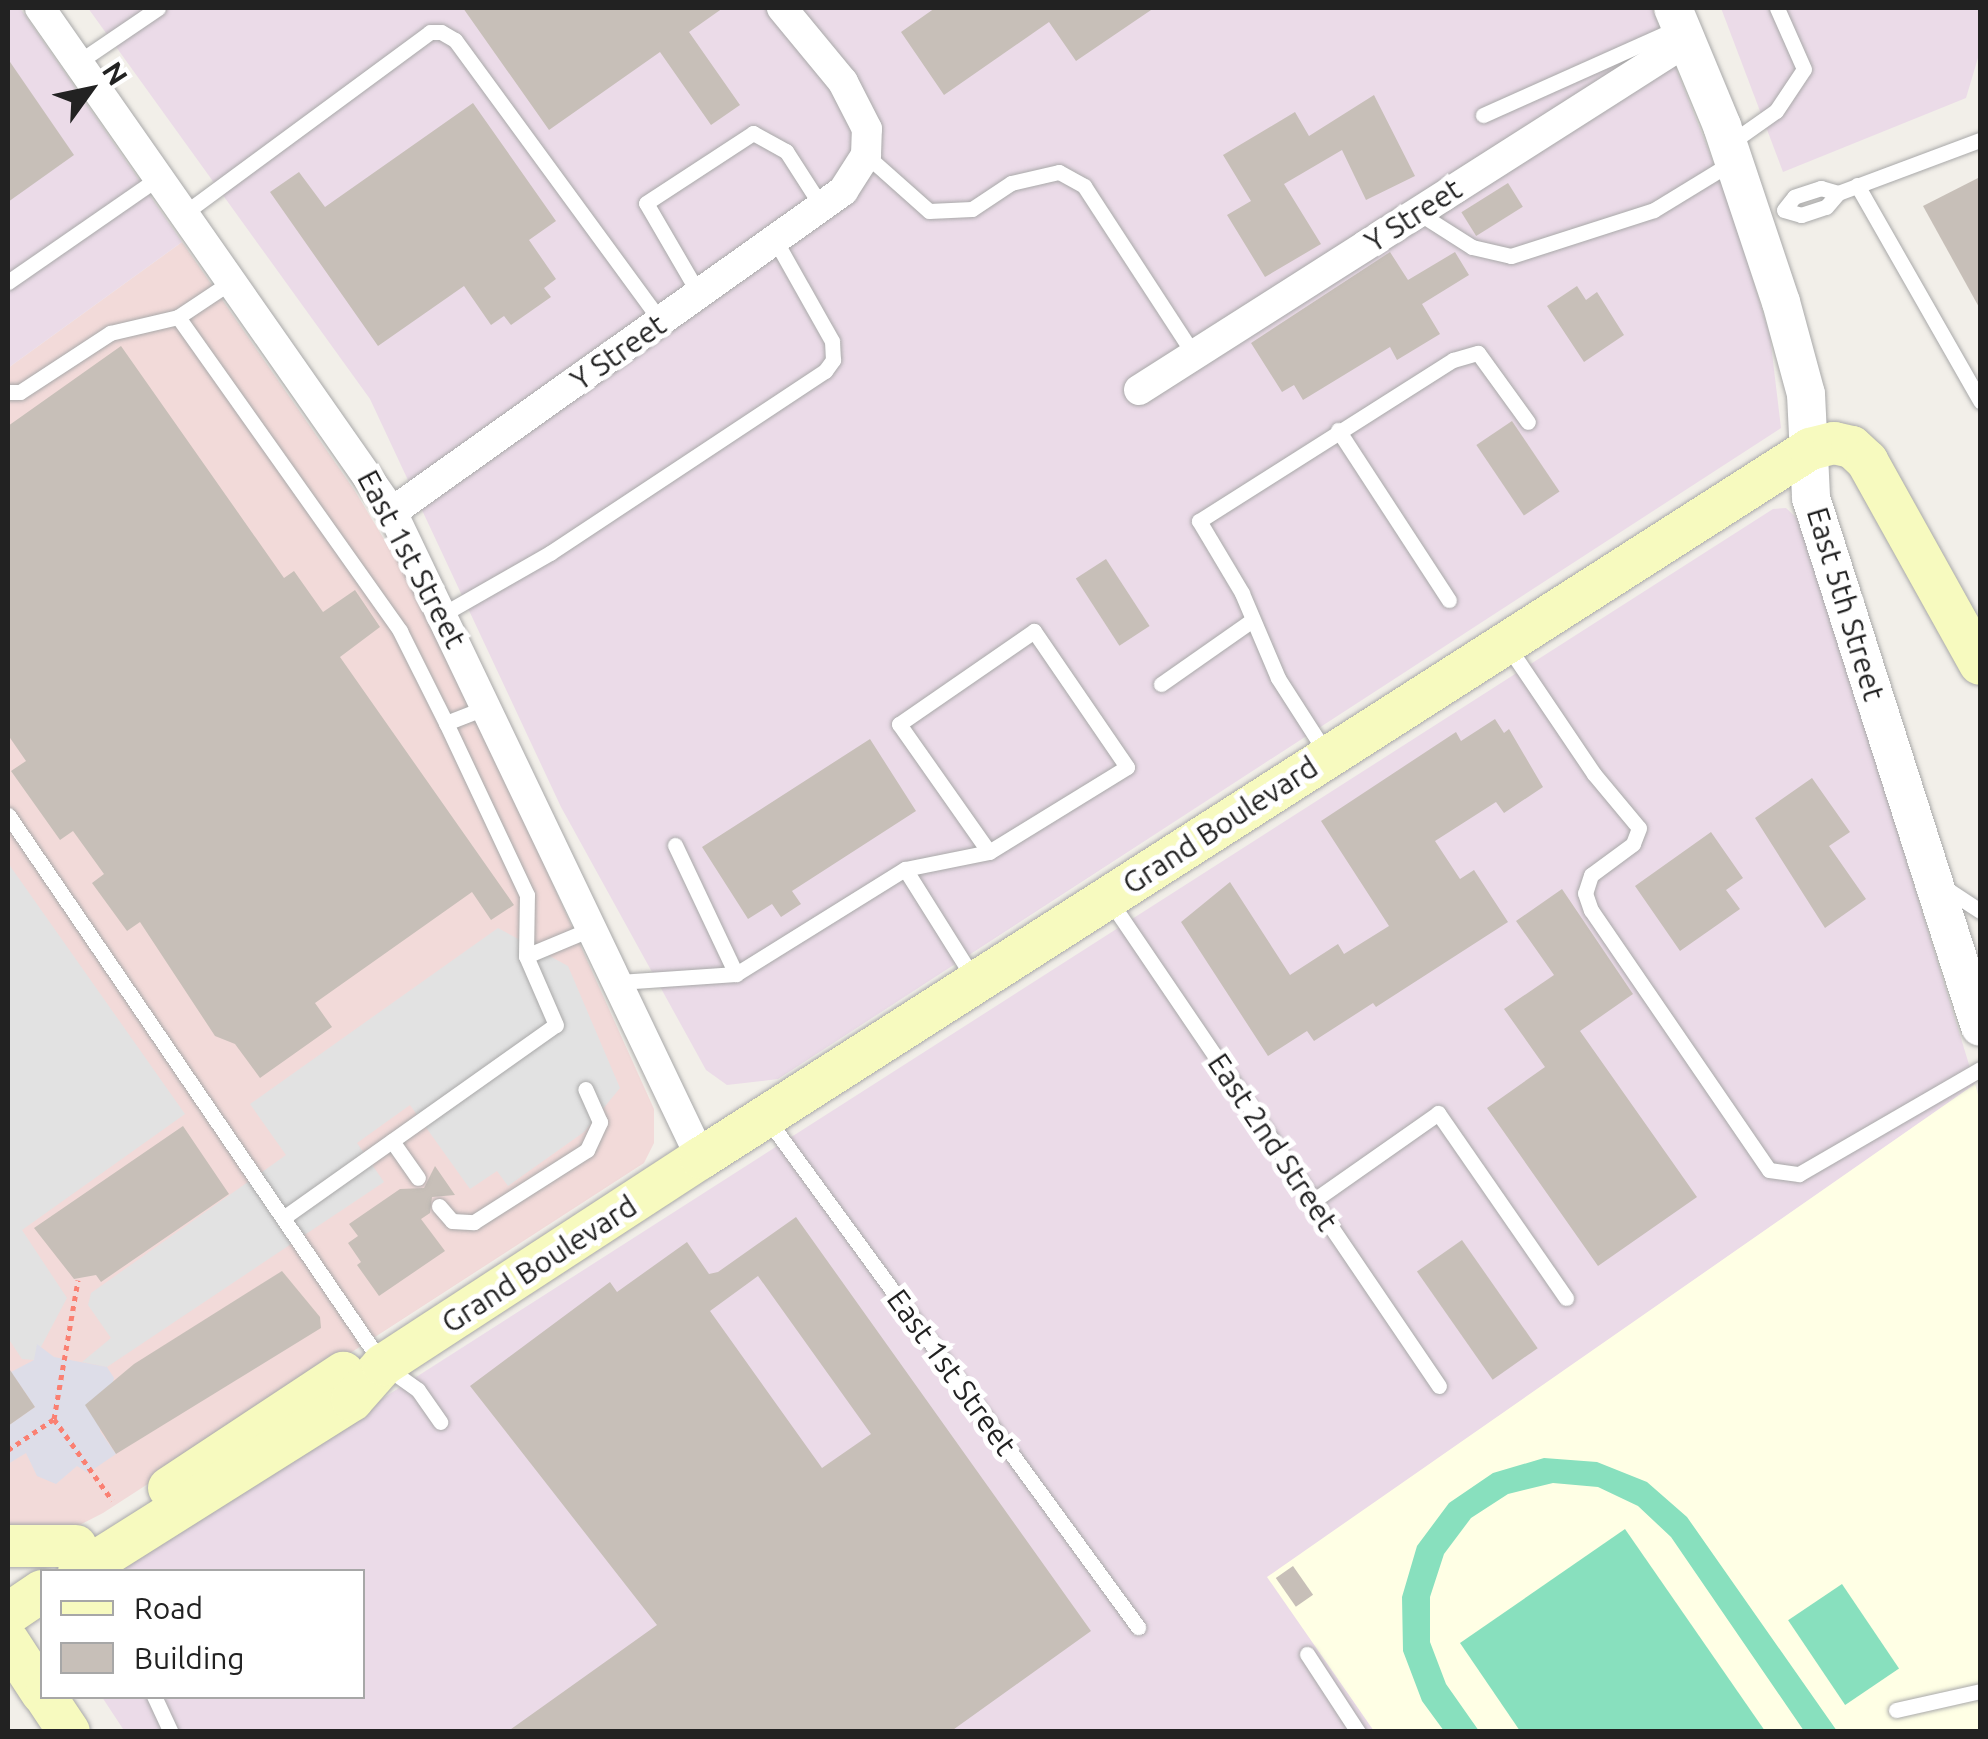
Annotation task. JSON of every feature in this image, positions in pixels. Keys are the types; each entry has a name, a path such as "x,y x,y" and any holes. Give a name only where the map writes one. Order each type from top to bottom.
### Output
{"main road":[{"path":"1810,449 1834,443 1852,448 1867,462 1980,664"},
{"name":"Grand Boulevard","path":"75,1563 336,1375 383,1365 1810,449"},
{"path":"8,1546 75,1563"},
{"path":"8,1614 40,1592"},
{"path":"8,1641 40,1688"},
{"path":"47,1699 69,1732"}],"street":[{"name":"East 1st Street","path":"40,8 392,512 445,614 701,1158"},
{"path":"782,8 859,108 866,155 832,199"},
{"name":"East 5th Street","path":"1680,25 1732,152 1769,215 1806,394 1812,498 1980,1027"},
{"name":"Y Street","path":"1139,390 1417,212 1680,25"},
{"name":"Y Street","path":"392,512 832,199"}],"lane":[{"path":"77,63 158,8"},
{"path":"1417,212 1472,247 1512,256 1654,210 1732,152 1776,111 1804,70 1778,8"},
{"path":"1483,115 1680,25"},
{"path":"182,215 430,32 441,32 478,68 661,321"},
{"path":"699,294 646,202 752,132 786,150 832,199"},
{"path":"1769,215 1794,197 1821,188 1838,192 1858,186 1980,140"},
{"path":"866,155 929,211 972,209 1012,183 1060,172 1084,186 1117,228 1194,354"},
{"path":"8,282 157,178"},
{"path":"1858,186 1980,401"},
{"path":"445,614 550,553 825,371 833,360 832,341 775,240"},
{"path":"8,392 20,392 110,333 178,317 232,281"},
{"path":"178,317 400,632 527,895 526,956 556,1025 283,1218"},
{"path":"1328,756 1278,678 1199,521 1453,360 1478,353 1528,422"},
{"path":"1338,430 1449,600"},
{"path":"1161,684 1251,621"},
{"path":"618,982 736,974 905,869 989,852 1127,767 1034,631 899,724 989,852"},
{"path":"1504,642 1594,774 1640,828 1633,844 1591,875 1586,892 1591,910 1769,1170 1799,1174 1980,1069"},
{"path":"446,723 488,706"},
{"path":"9,819 383,1365 418,1390 440,1422"},
{"path":"675,845 736,974"},
{"path":"905,869 976,982"},
{"path":"1934,882 1980,911"},
{"name":"East 2nd Street","path":"1108,898 1439,1386"},
{"path":"526,956 594,928"},
{"path":"439,1206 452,1220 474,1222 588,1150 600,1122 585,1089"},
{"path":"1313,1201 1438,1113 1566,1298"},
{"name":"East 1st Street","path":"765,1117 1138,1627"},
{"path":"392,1141 418,1178"},
{"path":"1308,1654 1358,1732"},
{"path":"1896,1710 1980,1691"},
{"path":"155,1699 171,1732"}],"path":[{"path":"78,1280 54,1419 112,1500"},
{"path":"8,1450 54,1419"}],"shaded area":[{"path":"8,8 20,8 182,242 8,368"},
{"path":"88,8 1652,8 1731,207 1770,336 1781,428 778,1079 727,1085 706,1070 561,807 370,399"},
{"path":"1721,8 1980,8 1980,51 1966,98 1783,172"},
{"path":"182,242 355,491 438,629 654,1109 654,1143 644,1163 103,1513 68,1531 8,1529 8,368"},
{"path":"1786,508 1803,524 1975,1084 1268,1577 1374,1731 125,1732 103,1699 365,1699 365,1569 116,1569 1773,509"},
{"path":"8,863 185,1114 22,1230 67,1298 34,1360 22,1359 8,1338"},
{"path":"498,928 568,966 620,1088 584,1132 508,1186 497,1171 470,1189 410,1105 357,1143 384,1182 107,1367 82,1362 111,1338 88,1305 91,1293 286,1155 250,1104"},
{"path":"1975,1084 1980,1102 1980,1731 1374,1731 1267,1577"},
{"path":"37,1344 54,1357 107,1367 114,1378 100,1431 116,1454 88,1473 77,1466 56,1484 37,1476 26,1453 8,1464 8,1426 35,1407 11,1372 34,1360"}],"green space":[{"path":"1544,1458 1597,1462 1647,1482 1687,1517 1837,1731 1804,1731 1671,1537 1638,1506 1598,1487 1553,1483 1508,1494 1471,1518 1444,1554 1430,1597 1430,1642 1446,1684 1479,1731 1444,1731 1422,1701 1403,1651 1402,1597 1417,1546 1449,1503 1493,1473"},
{"path":"1625,1529 1765,1731 1520,1731 1460,1643"},
{"path":"1842,1584 1899,1669 1845,1705 1788,1620"}],"building":[{"path":"463,8 723,8 689,32 740,105 711,125 660,52 549,130"},
{"path":"935,8 1154,8 1076,61 1049,22 944,95 901,32"},
{"path":"8,59 74,155 8,202"},
{"path":"1374,95 1415,176 1366,200 1342,150 1284,184 1321,244 1265,277 1227,215 1251,201 1223,155 1295,112 1309,136"},
{"path":"473,103 556,221 529,240 556,279 544,288 551,297 511,325 504,316 491,325 464,286 378,346 270,192 299,172 325,207"},
{"path":"1980,177 1980,309 1923,206"},
{"path":"1508,183 1523,207 1476,236 1461,212"},
{"path":"1390,252 1408,280 1455,252 1469,275 1422,304 1440,334 1397,360 1390,347 1303,400 1294,385 1282,392 1251,343"},
{"path":"1577,286 1586,300 1597,292 1624,335 1584,362 1547,306"},
{"path":"121,346 284,578 294,571 323,612 355,590 380,627 340,657 514,905 491,920 472,892 315,1003 332,1027 260,1078 235,1044 215,1036 140,922 127,931 92,883 104,874 73,831 60,840 11,771 26,761 8,735 8,426"},
{"path":"1512,421 1560,491 1524,516 1476,445"},
{"path":"1106,559 1150,626 1119,646 1076,579"},
{"path":"1495,719 1504,733 1509,729 1543,787 1504,813 1496,802 1435,841 1460,879 1474,870 1508,922 1376,1007 1373,1003 1314,1041 1307,1031 1268,1056 1181,922 1230,882 1290,975 1338,944 1344,954 1389,926 1321,821 1456,732 1461,741"},
{"path":"870,739 916,811 792,891 801,904 781,917 772,904 748,919 702,847"},
{"path":"1812,778 1850,832 1829,846 1866,899 1825,928 1755,818"},
{"path":"1711,832 1743,878 1726,890 1740,909 1680,951 1635,886"},
{"path":"1562,889 1633,994 1580,1031 1697,1197 1598,1266 1487,1108 1545,1067 1504,1009 1554,975 1516,921"},
{"path":"183,1126 229,1194 101,1282 96,1275 74,1279 34,1228"},
{"path":"435,1166 455,1195 432,1197 430,1213 421,1219 445,1251 379,1296 357,1265 361,1262 348,1243 358,1236 349,1224 400,1189 424,1188"},
{"path":"796,1217 1091,1631 950,1732 507,1732 657,1625 470,1386 610,1282 617,1292 687,1242 709,1274 718,1272","holes":["758,1276 871,1434 822,1468 710,1311"]},
{"path":"1462,1240 1538,1348 1493,1380 1417,1272"},
{"path":"282,1271 320,1317 321,1328 116,1454 85,1405 134,1364"},
{"path":"8,1367 35,1407 8,1426"},
{"path":"1293,1566 1313,1595 1296,1607 1276,1578"}]}
